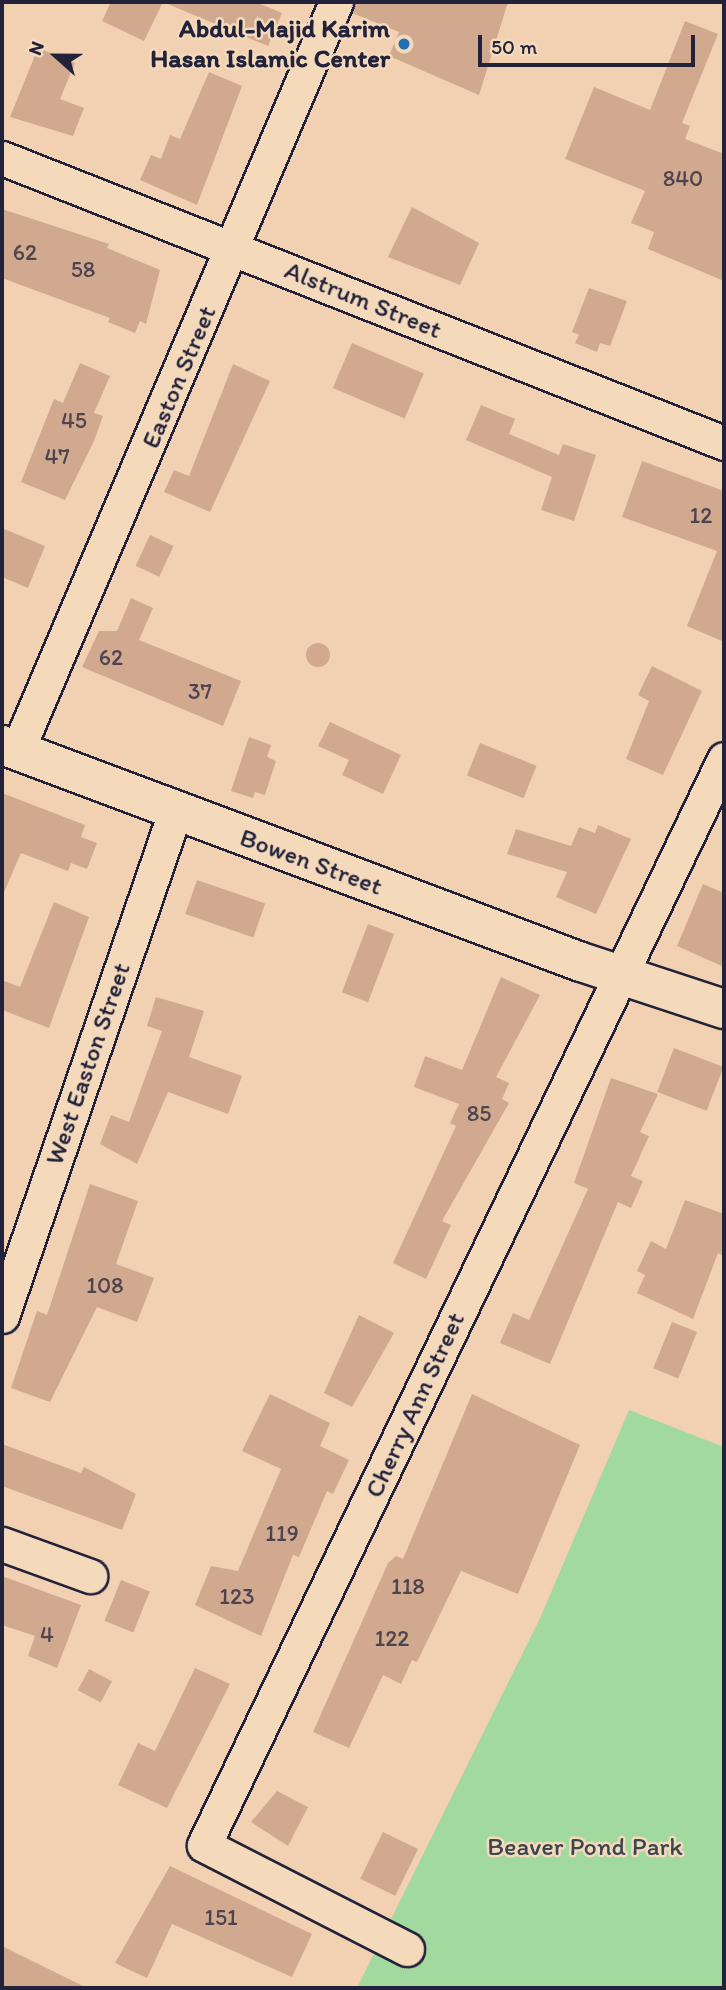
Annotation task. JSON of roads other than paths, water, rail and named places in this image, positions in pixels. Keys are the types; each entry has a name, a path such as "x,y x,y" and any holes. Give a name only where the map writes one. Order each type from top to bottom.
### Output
{"main road":[{"name":"Bowen Street","path":"9,748 175,812 724,1009"}],"street":[{"name":"Easton Street","path":"9,748 234,250 335,2"},
{"name":"Alstrum Street","path":"2,158 724,443"},
{"name":"Cherry Ann Street","path":"407,1949 204,1844 724,759"},
{"name":"West Easton Street","path":"2,1316 175,812"},
{"path":"2,1544 90,1576"}],"place":[{"name":"Abdul-Majid Karim Hasan Islamic Center","path":"404,44"}],"park label":[{"name":"Beaver Pond Park","path":"585,1847"}]}
